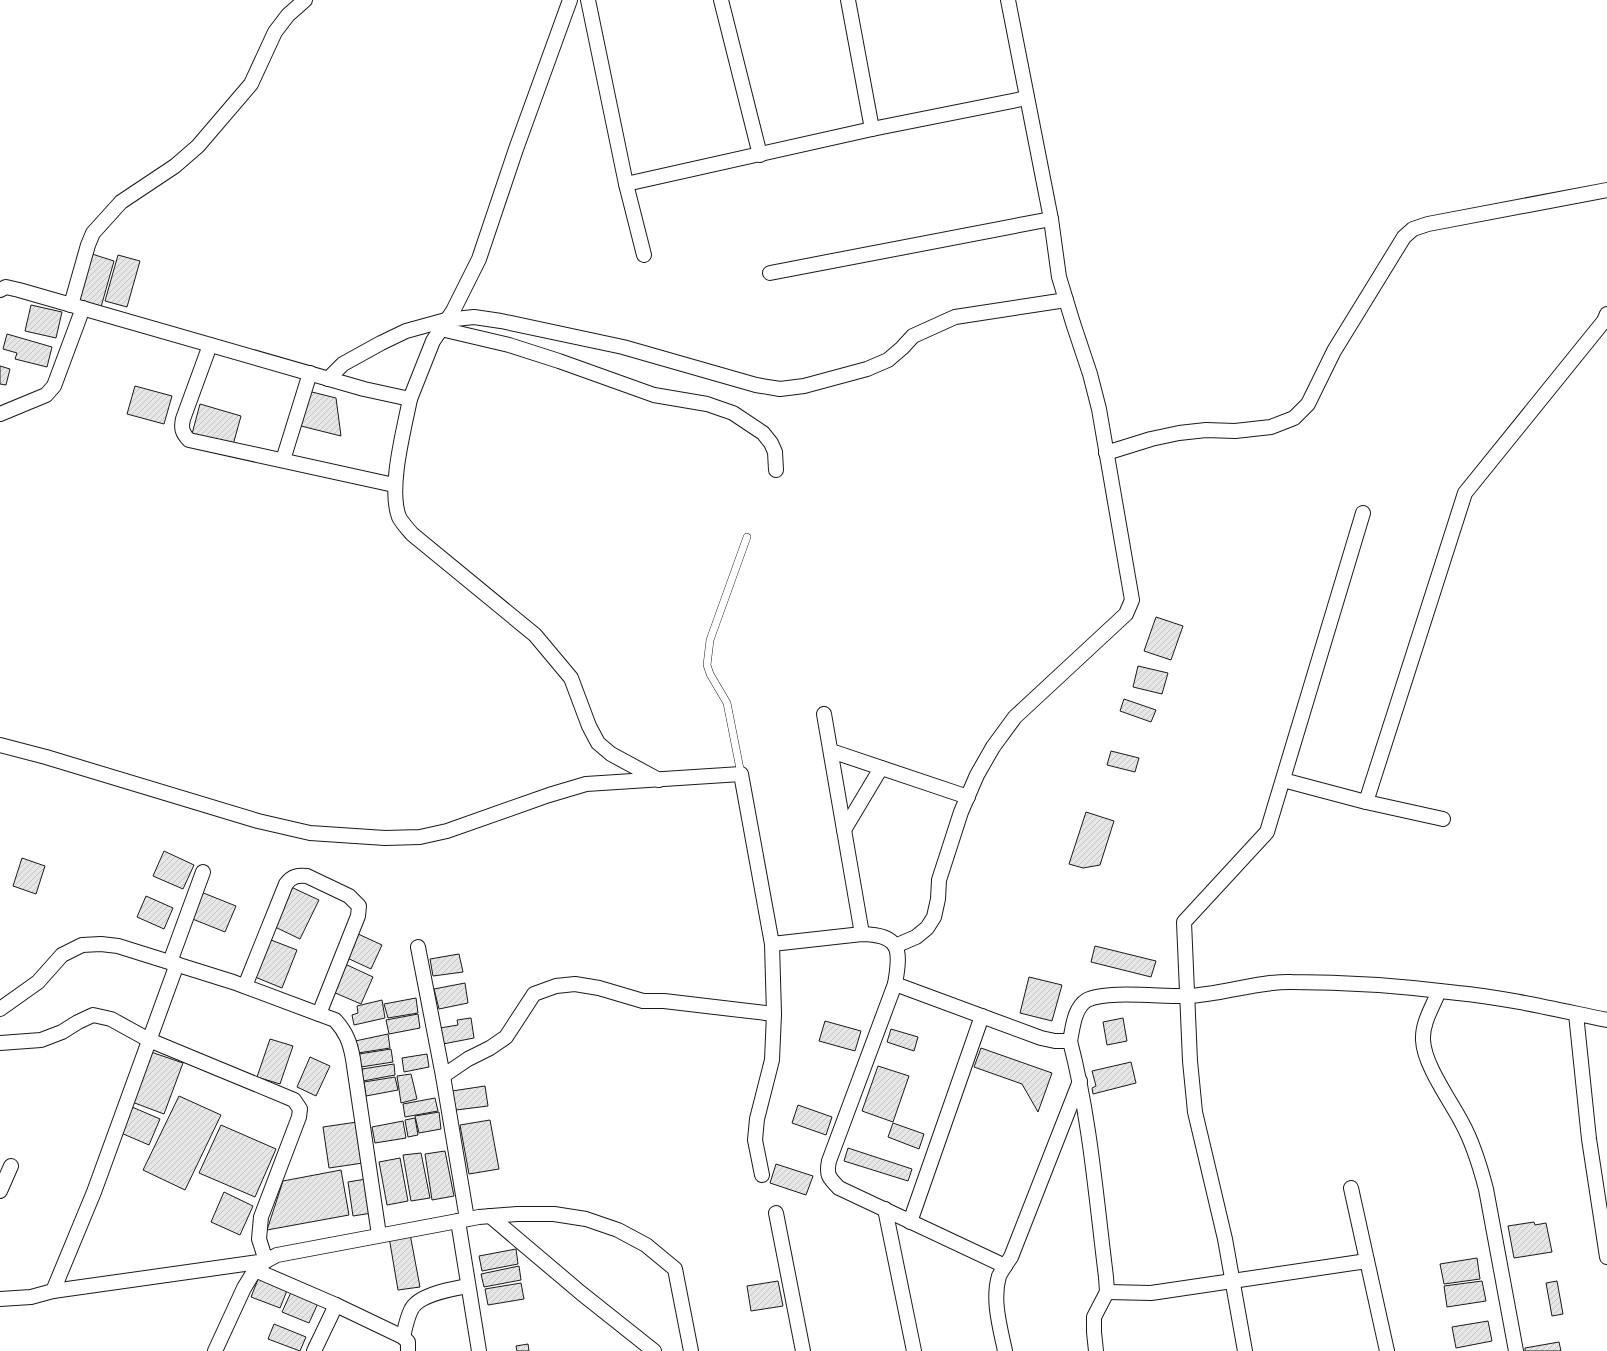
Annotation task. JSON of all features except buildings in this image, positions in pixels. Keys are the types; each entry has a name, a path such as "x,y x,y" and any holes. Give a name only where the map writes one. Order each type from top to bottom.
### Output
{"street":[{"path":"0,414 46,395 54,386 77,306 88,245 93,233 121,202 175,166 198,146 251,84 275,32 288,15 305,0"},
{"path":"570,0 478,259 453,311 432,341 410,399 394,485 395,500 400,518 412,534 535,635 571,678 589,726 598,742 611,754 659,780"},
{"path":"588,0 626,184 644,255"},
{"path":"721,0 760,155"},
{"path":"848,0 872,129"},
{"path":"895,946 916,937 927,928 934,917 938,899 939,880 961,812 993,747 1015,717 1126,614 1132,600 1106,453 1090,374 1059,277 1051,219 1008,0"},
{"path":"626,184 872,129 1027,98"},
{"path":"1106,453 1152,439 1179,433 1206,430 1235,431 1271,427 1294,418 1308,404 1334,351 1404,236 1413,229 1428,224 1607,190"},
{"path":"770,273 1051,219"},
{"path":"0,290 6,287 19,290 328,379 410,399"},
{"path":"328,379 343,364 406,331 474,317 501,320 624,347 756,385 780,389 804,386 867,369 888,360 913,336 955,317 1066,300"},
{"path":"1366,802 1465,493 1604,321 1607,314"},
{"path":"443,324 559,361 654,395 707,404 733,413 763,433 771,443 775,452 776,470"},
{"path":"210,345 181,427 189,440 394,485"},
{"path":"283,460 310,373"},
{"path":"1245,1351 1225,1239 1195,1112 1190,1061 1184,922 1267,832 1363,513"},
{"path":"824,714 862,934"},
{"path":"0,745 84,768 258,821 310,833 385,838 420,836 447,831 586,784 741,774 772,944 774,1014 772,1060 757,1119 755,1140 762,1174"},
{"path":"831,751 968,797"},
{"path":"844,830 881,768"},
{"path":"1283,780 1366,802 1443,819"},
{"path":"52,1292 94,1192 149,1040 203,872"},
{"path":"245,986 286,884 291,878 300,875 307,876 349,896 359,906 358,916 319,1014"},
{"path":"772,944 862,934 876,934 889,938 895,946 898,953 898,968 895,984 829,1161 827,1171 831,1180 839,1188 1005,1266"},
{"path":"0,1009 38,982 62,955 82,945 101,944 118,946 245,986 335,1020 344,1029 350,1044 355,1066 380,1235"},
{"path":"418,947 443,1076 462,1220 468,1286 479,1351"},
{"path":"1096,1351 1094,1317 1107,1292 1094,1171 1080,1081 1070,1041 1076,1013 1086,1001 1096,997 1112,995 1188,996 1290,982 1372,986 1467,994 1607,1020"},
{"path":"443,1076 468,1059 506,1038 534,994 556,986 575,984 599,988 643,1001 664,1001 774,1014"},
{"path":"895,984 1042,1038 1055,1041 1070,1041"},
{"path":"1439,991 1424,1025 1423,1040 1425,1055 1463,1124 1479,1163 1486,1189 1516,1351"},
{"path":"1576,1014 1589,1139 1607,1257"},
{"path":"0,1043 41,1040 62,1032 78,1022 94,1015 111,1019 149,1040 294,1100 300,1109 299,1117 261,1217 259,1239 266,1261"},
{"path":"910,1222 982,1016"},
{"path":"1004,1351 997,1311 997,1290 1000,1275 1011,1257 1080,1081"},
{"path":"0,1191 11,1166"},
{"path":"1351,1188 1387,1351"},
{"path":"885,1210 914,1351"},
{"path":"776,1213 803,1351"},
{"path":"215,1351 244,1288 255,1270 260,1264 277,1255 301,1249 462,1220 517,1214 554,1214 586,1219 618,1230 646,1245 674,1269 691,1351"},
{"path":"490,1216 581,1293 654,1351"},
{"path":"0,1299 31,1297 52,1292 266,1261"},
{"path":"1107,1292 1150,1293 1367,1261"},
{"path":"255,1270 336,1305 403,1337 408,1342 408,1351"},
{"path":"403,1337 412,1308 420,1301 434,1294 468,1286"},
{"path":"314,1351 336,1305"}],"lane":[{"path":"741,774 728,703 719,690 706,665 710,640 747,537"}]}
